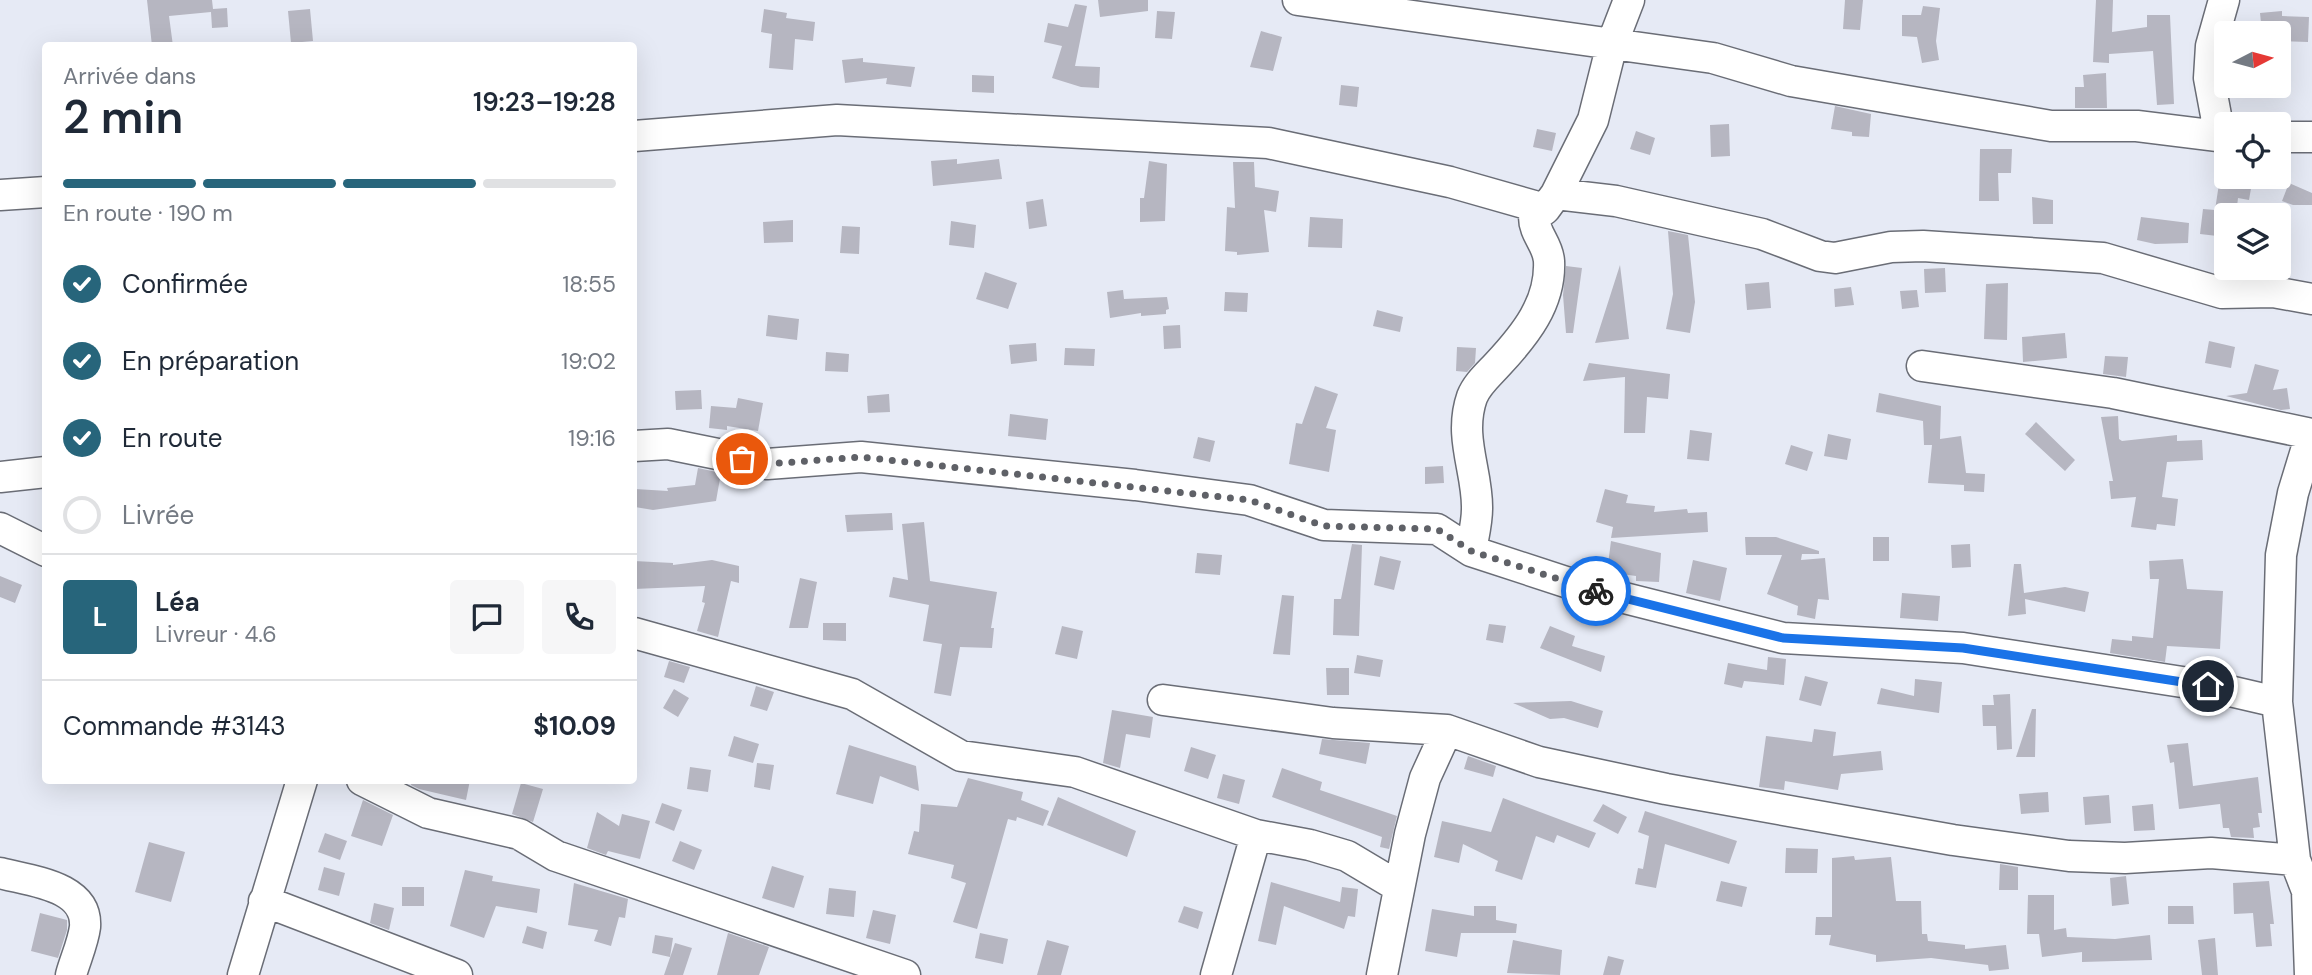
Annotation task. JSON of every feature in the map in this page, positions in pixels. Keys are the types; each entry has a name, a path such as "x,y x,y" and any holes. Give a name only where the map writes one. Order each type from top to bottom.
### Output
{"street":[{"path":"1298,0 1713,58 1791,81 2051,127 2137,126 2214,136"},
{"path":"1471,551 1478,508 1468,460 1468,415 1473,396 1484,379 1527,333 1544,299 1549,262 1547,248 1534,225 1534,217 1550,201 1592,120 1612,44 1629,0"},
{"path":"2217,112 2209,78 2211,46 2224,0"},
{"path":"637,136 837,120 1268,143 1550,201 1616,201 1762,234 1820,256 1835,258 1891,247 1923,246 2103,258 2222,293 2273,292 2312,299"},
{"path":"2291,137 2312,137"},
{"path":"0,195 42,192"},
{"path":"1922,366 2113,393 2311,434 2293,493 2281,555 2277,702 2295,860 2307,891 2311,975"},
{"path":"637,446 668,444 767,464 861,457 1160,488 1249,500 1324,526 1437,529 1471,551 1581,587 1783,638 1963,648 2208,686 2277,702"},
{"path":"0,477 42,472"},
{"path":"0,528 42,549"},
{"path":"637,633 852,694 961,756 1075,772 1256,835 1310,845 1348,856 1399,887"},
{"path":"1163,700 1333,723 1447,730 1552,765 1666,789 1953,840 2069,856 2125,858 2211,853 2295,860"},
{"path":"1382,975 1399,887 1425,778 1447,730"},
{"path":"243,975 301,784"},
{"path":"370,784 428,813 519,834 556,856 905,975"},
{"path":"1216,975 1256,835"},
{"path":"0,873 62,889 76,901 83,912 85,927 71,975"},
{"path":"264,901 457,975"}],"building":[{"path":"147,0 212,0 213,9 227,8 228,27 212,28 211,12 169,16 172,42 152,42"},
{"path":"1098,0 1148,0 1148,11 1100,17"},
{"path":"1845,0 1863,0 1860,30 1843,29"},
{"path":"2096,0 2113,0 2112,32 2147,27 2147,15 2170,15 2174,104 2157,105 2153,51 2109,54 2109,63 2093,62"},
{"path":"1075,4 1087,6 1075,66 1100,67 1099,88 1081,87 1052,78 1062,46 1044,42 1048,23 1068,27"},
{"path":"1923,6 1940,8 1936,41 1939,60 1922,63 1917,37 1902,36 1902,15 1921,15"},
{"path":"310,9 313,41 291,42 288,11"},
{"path":"764,9 787,13 786,18 815,22 813,41 795,39 793,70 769,68 772,34 761,32"},
{"path":"1157,11 1175,12 1172,39 1155,38"},
{"path":"2282,11 2282,16 2309,17 2308,42 2291,41 2291,21 2261,21 2260,13"},
{"path":"1261,31 1282,37 1273,71 1250,67"},
{"path":"863,58 863,62 915,67 911,87 886,84 887,78 845,83 842,60"},
{"path":"2106,73 2107,108 2075,108 2075,87 2084,87 2083,75"},
{"path":"972,75 994,76 994,93 972,92"},
{"path":"1341,85 1359,87 1357,107 1339,105"},
{"path":"1835,106 1871,114 1869,137 1852,136 1852,132 1831,129"},
{"path":"1729,124 1730,156 1711,157 1710,125"},
{"path":"1537,129 1556,133 1552,151 1533,147"},
{"path":"1636,131 1655,138 1650,155 1630,149"},
{"path":"1980,149 2012,149 2011,173 1998,173 1999,201 1979,201"},
{"path":"957,159 957,164 999,159 1002,179 933,186 931,161"},
{"path":"1149,161 1167,164 1165,221 1140,222 1140,198 1144,198"},
{"path":"1233,162 1254,162 1255,187 1279,191 1276,212 1264,210 1269,252 1237,255 1237,252 1225,251 1227,207 1235,208"},
{"path":"2291,184 2312,193 2312,205 2293,205 2282,201 2287,189 2291,189"},
{"path":"2218,189 2251,189 2249,200 2238,198 2237,203 2216,203"},
{"path":"2032,197 2053,200 2053,224 2033,224"},
{"path":"1043,199 1047,226 1029,229 1026,202"},
{"path":"2203,209 2214,210 2214,236 2200,234"},
{"path":"1310,217 1343,219 1342,248 1308,247"},
{"path":"2141,217 2189,223 2188,243 2155,244 2137,240"},
{"path":"793,220 793,242 764,243 763,222"},
{"path":"951,221 976,225 974,248 949,245"},
{"path":"842,226 860,227 859,254 840,253"},
{"path":"1668,231 1688,235 1695,302 1690,333 1666,329 1673,294"},
{"path":"1620,265 1629,339 1595,343"},
{"path":"1566,266 1582,268 1573,333 1566,333 1563,295"},
{"path":"1945,268 1946,292 1925,293 1924,269"},
{"path":"985,272 1017,283 1008,309 976,299"},
{"path":"1769,282 1771,308 1747,310 1745,284"},
{"path":"2008,283 2007,340 1984,339 1986,284"},
{"path":"1851,287 1854,305 1835,307 1834,289"},
{"path":"1123,290 1124,299 1167,297 1169,309 1166,314 1141,316 1141,313 1110,318 1107,292"},
{"path":"1917,290 1919,307 1902,309 1900,291"},
{"path":"1225,292 1248,293 1247,312 1224,311"},
{"path":"1377,310 1403,317 1400,332 1373,326"},
{"path":"768,315 799,319 797,340 766,336"},
{"path":"1180,325 1181,348 1164,349 1163,326"},
{"path":"2065,333 2067,358 2023,362 2022,337"},
{"path":"2209,341 2235,347 2231,368 2205,363"},
{"path":"1036,343 1037,361 1011,364 1009,345"},
{"path":"1457,347 1476,348 1475,363 1467,372 1456,371"},
{"path":"1065,348 1095,349 1094,366 1064,365"},
{"path":"826,352 849,354 848,372 825,371"},
{"path":"2105,356 2128,357 2126,377 2103,374"},
{"path":"1589,363 1670,374 1668,399 1647,397 1645,433 1624,433 1625,377 1583,381"},
{"path":"2255,364 2279,370 2273,390 2287,388 2290,409 2281,410 2226,396 2247,393"},
{"path":"1315,386 1338,394 1326,428 1336,430 1329,472 1289,464 1296,423 1302,424"},
{"path":"701,390 702,409 676,410 675,391"},
{"path":"1879,393 1941,406 1940,439 1961,436 1966,473 1985,474 1984,492 1964,491 1964,485 1928,483 1932,445 1924,445 1923,421 1876,412"},
{"path":"889,394 890,412 868,413 867,396"},
{"path":"738,398 763,403 758,431 727,426 727,430 709,428 711,406 736,408"},
{"path":"1010,414 1048,419 1046,440 1008,436"},
{"path":"2118,416 2119,439 2122,441 2177,435 2177,441 2202,440 2203,460 2167,462 2162,497 2178,499 2175,526 2157,524 2156,530 2131,527 2136,497 2111,499 2109,481 2113,481 2101,417"},
{"path":"2036,422 2075,460 2065,471 2025,434"},
{"path":"1690,430 1712,433 1709,461 1687,459"},
{"path":"1828,434 1851,439 1847,460 1824,456"},
{"path":"1198,437 1215,441 1210,462 1193,458"},
{"path":"1791,445 1813,452 1807,471 1785,464"},
{"path":"1443,466 1444,483 1425,484 1425,467"},
{"path":"698,468 721,473 716,501 653,510 637,507 637,489 668,491 667,488 695,485"},
{"path":"1605,489 1628,495 1626,503 1655,506 1654,512 1687,509 1688,513 1707,512 1708,532 1611,538 1613,527 1596,522"},
{"path":"892,513 893,530 847,532 845,515"},
{"path":"924,522 930,581 997,592 991,628 994,628 992,648 960,647 951,696 934,693 942,644 923,641 929,605 889,597 893,577 908,580 902,524"},
{"path":"1745,537 1776,537 1819,551 1819,554 1802,554 1801,560 1825,558 1829,600 1818,599 1815,619 1797,615 1798,606 1767,594 1782,555 1746,555"},
{"path":"1873,537 1889,537 1889,561 1873,561"},
{"path":"1611,541 1661,553 1659,582 1636,581 1636,576 1607,572"},
{"path":"1352,544 1362,545 1359,636 1333,635 1334,599 1341,599"},
{"path":"1970,544 1971,567 1952,568 1951,545"},
{"path":"1197,553 1222,555 1220,575 1195,573"},
{"path":"1380,556 1401,561 1394,590 1374,585"},
{"path":"2183,559 2187,589 2223,591 2220,649 2167,646 2165,662 2110,653 2112,639 2132,641 2132,636 2153,638 2159,579 2150,579 2149,561"},
{"path":"712,560 739,566 739,583 731,581 718,637 697,631 705,603 702,602 705,586 637,589 637,561 673,565"},
{"path":"1693,560 1727,568 1720,601 1686,593"},
{"path":"2014,564 2021,564 2024,593 2065,587 2089,592 2085,612 2025,599 2026,614 2008,616"},
{"path":"0,576 22,585 15,603 0,597"},
{"path":"800,578 817,582 808,628 789,628"},
{"path":"1902,593 1940,596 1938,621 1900,618"},
{"path":"1282,595 1294,596 1290,655 1273,654"},
{"path":"823,623 846,623 846,641 823,640"},
{"path":"1489,624 1506,626 1503,643 1486,640"},
{"path":"1062,626 1083,631 1077,659 1055,654"},
{"path":"1550,626 1575,636 1572,646 1605,656 1601,672 1540,648"},
{"path":"1357,655 1383,660 1380,677 1354,673"},
{"path":"1768,657 1786,659 1784,685 1744,681 1742,688 1724,684 1728,663 1767,670"},
{"path":"669,661 690,667 684,683 664,677"},
{"path":"1326,668 1349,668 1349,695 1327,695"},
{"path":"1805,676 1828,682 1821,706 1799,700"},
{"path":"1915,679 1942,682 1939,713 1877,704 1881,688 1914,696"},
{"path":"756,686 774,692 767,711 750,706"},
{"path":"674,689 689,698 678,717 663,708"},
{"path":"2010,694 2012,749 1997,750 1996,726 1983,726 1982,705 1994,705 1993,695"},
{"path":"1571,701 1603,711 1598,728 1564,718 1550,719 1513,703"},
{"path":"2032,709 2036,709 2035,757 2016,757"},
{"path":"1112,710 1153,717 1150,738 1126,734 1120,768 1103,763"},
{"path":"1814,729 1836,732 1833,756 1881,751 1883,770 1841,774 1838,790 1785,781 1784,790 1759,787 1766,736 1812,742"},
{"path":"734,736 759,744 753,763 728,756"},
{"path":"1322,739 1370,743 1366,764 1319,754"},
{"path":"2188,743 2193,786 2258,777 2262,813 2258,813 2260,827 2253,828 2254,838 2231,837 2229,828 2223,828 2220,804 2179,809 2174,762 2170,763 2167,745"},
{"path":"849,745 916,766 919,791 880,776 873,804 836,794"},
{"path":"1191,747 1216,755 1208,779 1184,771"},
{"path":"1468,756 1496,766 1493,777 1464,769"},
{"path":"757,763 774,765 770,790 754,787"},
{"path":"690,767 711,770 708,792 687,789"},
{"path":"1282,768 1322,782 1320,790 1397,816 1389,849 1380,847 1382,837 1272,797"},
{"path":"1223,774 1245,780 1239,804 1217,798"},
{"path":"968,778 1023,792 1021,800 1049,811 1043,826 1017,817 1016,821 1008,819 977,929 953,922 966,883 951,878 954,865 908,854 914,831 919,832 921,804 957,807"},
{"path":"411,784 469,784 466,800"},
{"path":"521,784 543,789 533,822 512,814"},
{"path":"2048,792 2049,812 2021,814 2019,794"},
{"path":"2109,795 2111,823 2085,825 2083,797"},
{"path":"1058,797 1136,831 1127,857 1047,825"},
{"path":"1503,798 1596,833 1589,848 1557,835 1554,843 1536,836 1522,880 1495,871 1498,861 1463,844 1459,863 1434,857 1442,821 1491,832"},
{"path":"363,800 393,815 382,846 351,836"},
{"path":"662,803 682,810 674,831 655,823"},
{"path":"1603,804 1627,817 1618,834 1593,821"},
{"path":"2153,804 2155,830 2134,831 2132,806"},
{"path":"1645,811 1737,841 1729,864 1665,844 1656,888 1635,884 1638,868 1643,869 1649,836 1638,832"},
{"path":"597,812 619,826 622,814 650,821 640,859 608,851 606,855 587,848"},
{"path":"325,833 347,841 340,860 318,852"},
{"path":"680,841 702,850 694,870 672,861"},
{"path":"149,842 185,852 171,902 135,892"},
{"path":"1786,848 1818,849 1817,873 1785,873"},
{"path":"1854,856 1855,860 1891,857 1896,901 1921,901 1922,934 1927,934 1928,941 1965,945 1965,949 2006,945 2009,969 1989,971 1988,965 1931,958 1876,962 1876,955 1829,945 1831,935 1815,935 1816,917 1832,917 1832,858"},
{"path":"2000,864 2018,867 2018,890 1999,890"},
{"path":"772,866 804,876 794,908 762,898"},
{"path":"324,867 345,873 339,896 318,890"},
{"path":"465,870 493,876 492,881 540,889 537,913 496,906 484,938 450,926"},
{"path":"2126,876 2129,904 2112,906 2110,878"},
{"path":"1721,881 1747,887 1742,907 1716,901"},
{"path":"2269,881 2274,924 2270,924 2272,946 2256,947 2253,913 2234,914 2233,883"},
{"path":"1271,882 1340,902 1342,887 1358,889 1355,917 1348,916 1344,929 1284,906 1276,945 1258,941"},
{"path":"574,883 628,899 625,918 619,917 611,946 594,941 598,930 568,925"},
{"path":"402,887 424,887 424,906 402,906"},
{"path":"829,888 856,891 854,917 826,914"},
{"path":"2028,895 2054,895 2054,930 2066,928 2067,937 2115,939 2150,935 2152,960 2082,962 2082,952 2042,957 2039,934 2027,934"},
{"path":"374,903 394,908 389,930 370,923"},
{"path":"1184,906 1203,912 1198,929 1178,922"},
{"path":"1474,906 1496,906 1496,920 1517,924 1516,933 1461,933 1457,957 1425,951 1432,909 1474,916"},
{"path":"2168,906 2193,906 2194,924 2168,924"},
{"path":"873,910 896,915 890,944 866,938"},
{"path":"40,913 67,920 67,930 58,958 31,951"},
{"path":"527,926 547,932 543,949 522,943"},
{"path":"728,933 769,947 759,975 717,975"},
{"path":"980,933 1008,939 1003,964 975,958"},
{"path":"655,935 673,938 670,957 652,953"},
{"path":"2215,938 2218,975 2202,975 2198,940"},
{"path":"1047,940 1069,946 1061,975 1037,975"},
{"path":"1513,940 1562,950 1560,975 1507,973"},
{"path":"675,943 692,948 683,975 664,975"},
{"path":"1608,956 1624,960 1620,975 1603,975"}],"way so far":[{"path":"742,459 767,464 861,457 1135,485 1249,500 1324,526 1437,529 1471,551 1596,591"}],"route":[{"path":"1596,591 1783,638 1963,648 2208,686"}]}
